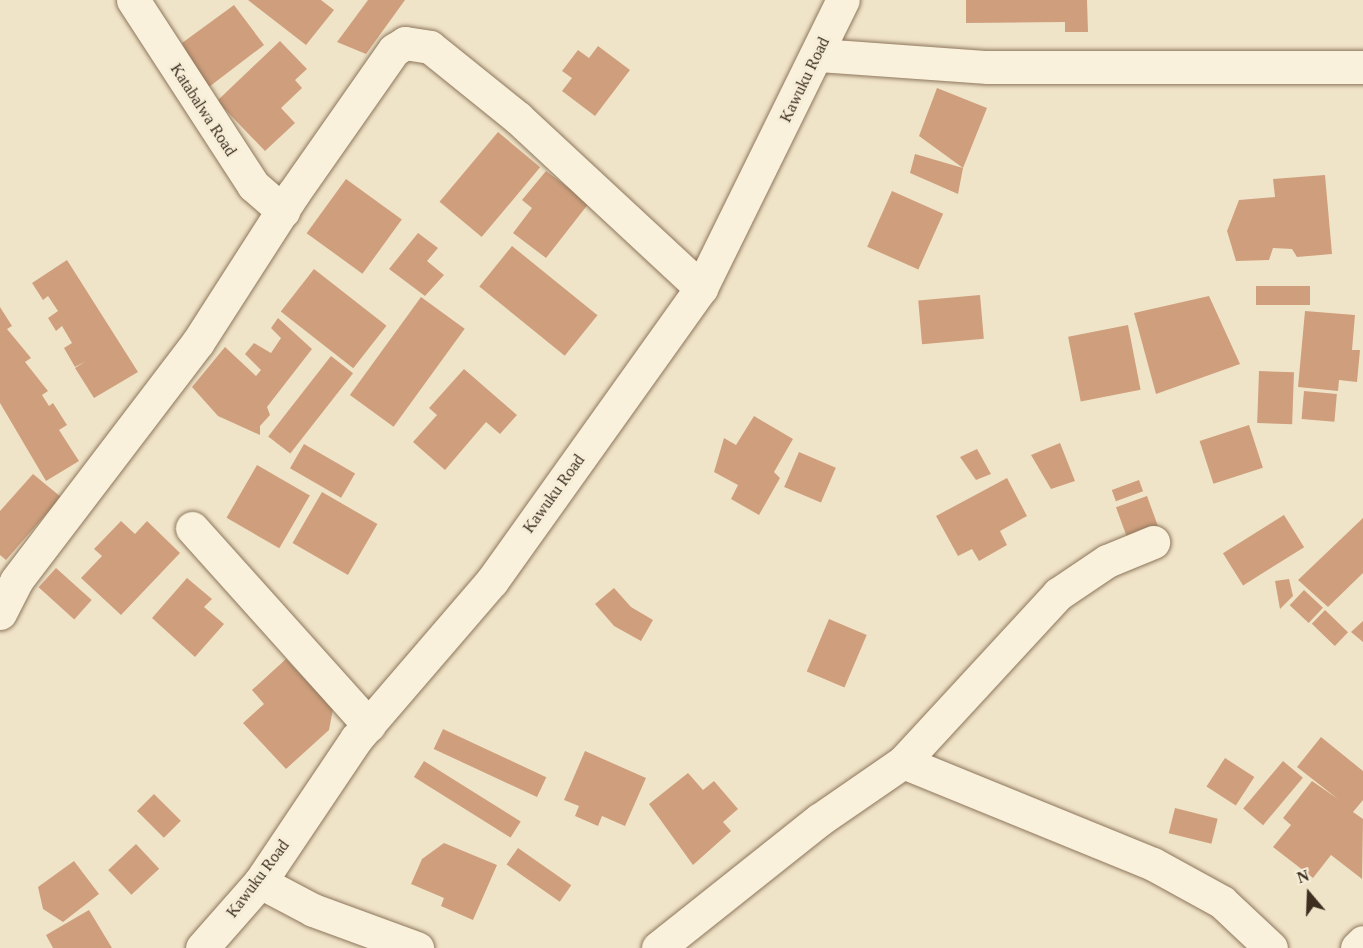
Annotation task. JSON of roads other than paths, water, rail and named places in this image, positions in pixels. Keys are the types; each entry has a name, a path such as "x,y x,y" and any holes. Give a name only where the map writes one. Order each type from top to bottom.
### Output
{"street":[{"name":"Katabalwa Road","path":"133,0 241,168 264,197 284,210"},
{"name":"Kawuku Road","path":"202,948 260,882 369,724 492,581 701,288 819,55 843,0"},
{"path":"0,613 16,581 198,342 284,210 394,50 418,43 430,47 518,118 701,288"},
{"path":"819,55 988,67 1363,67"},
{"path":"192,528 369,724"},
{"path":"658,948 793,840 903,762 1059,594 1107,561 1153,542"},
{"path":"903,762 1153,864 1222,902 1271,948"},
{"path":"260,882 313,910 417,948"},
{"path":"1357,948 1363,942"}]}
